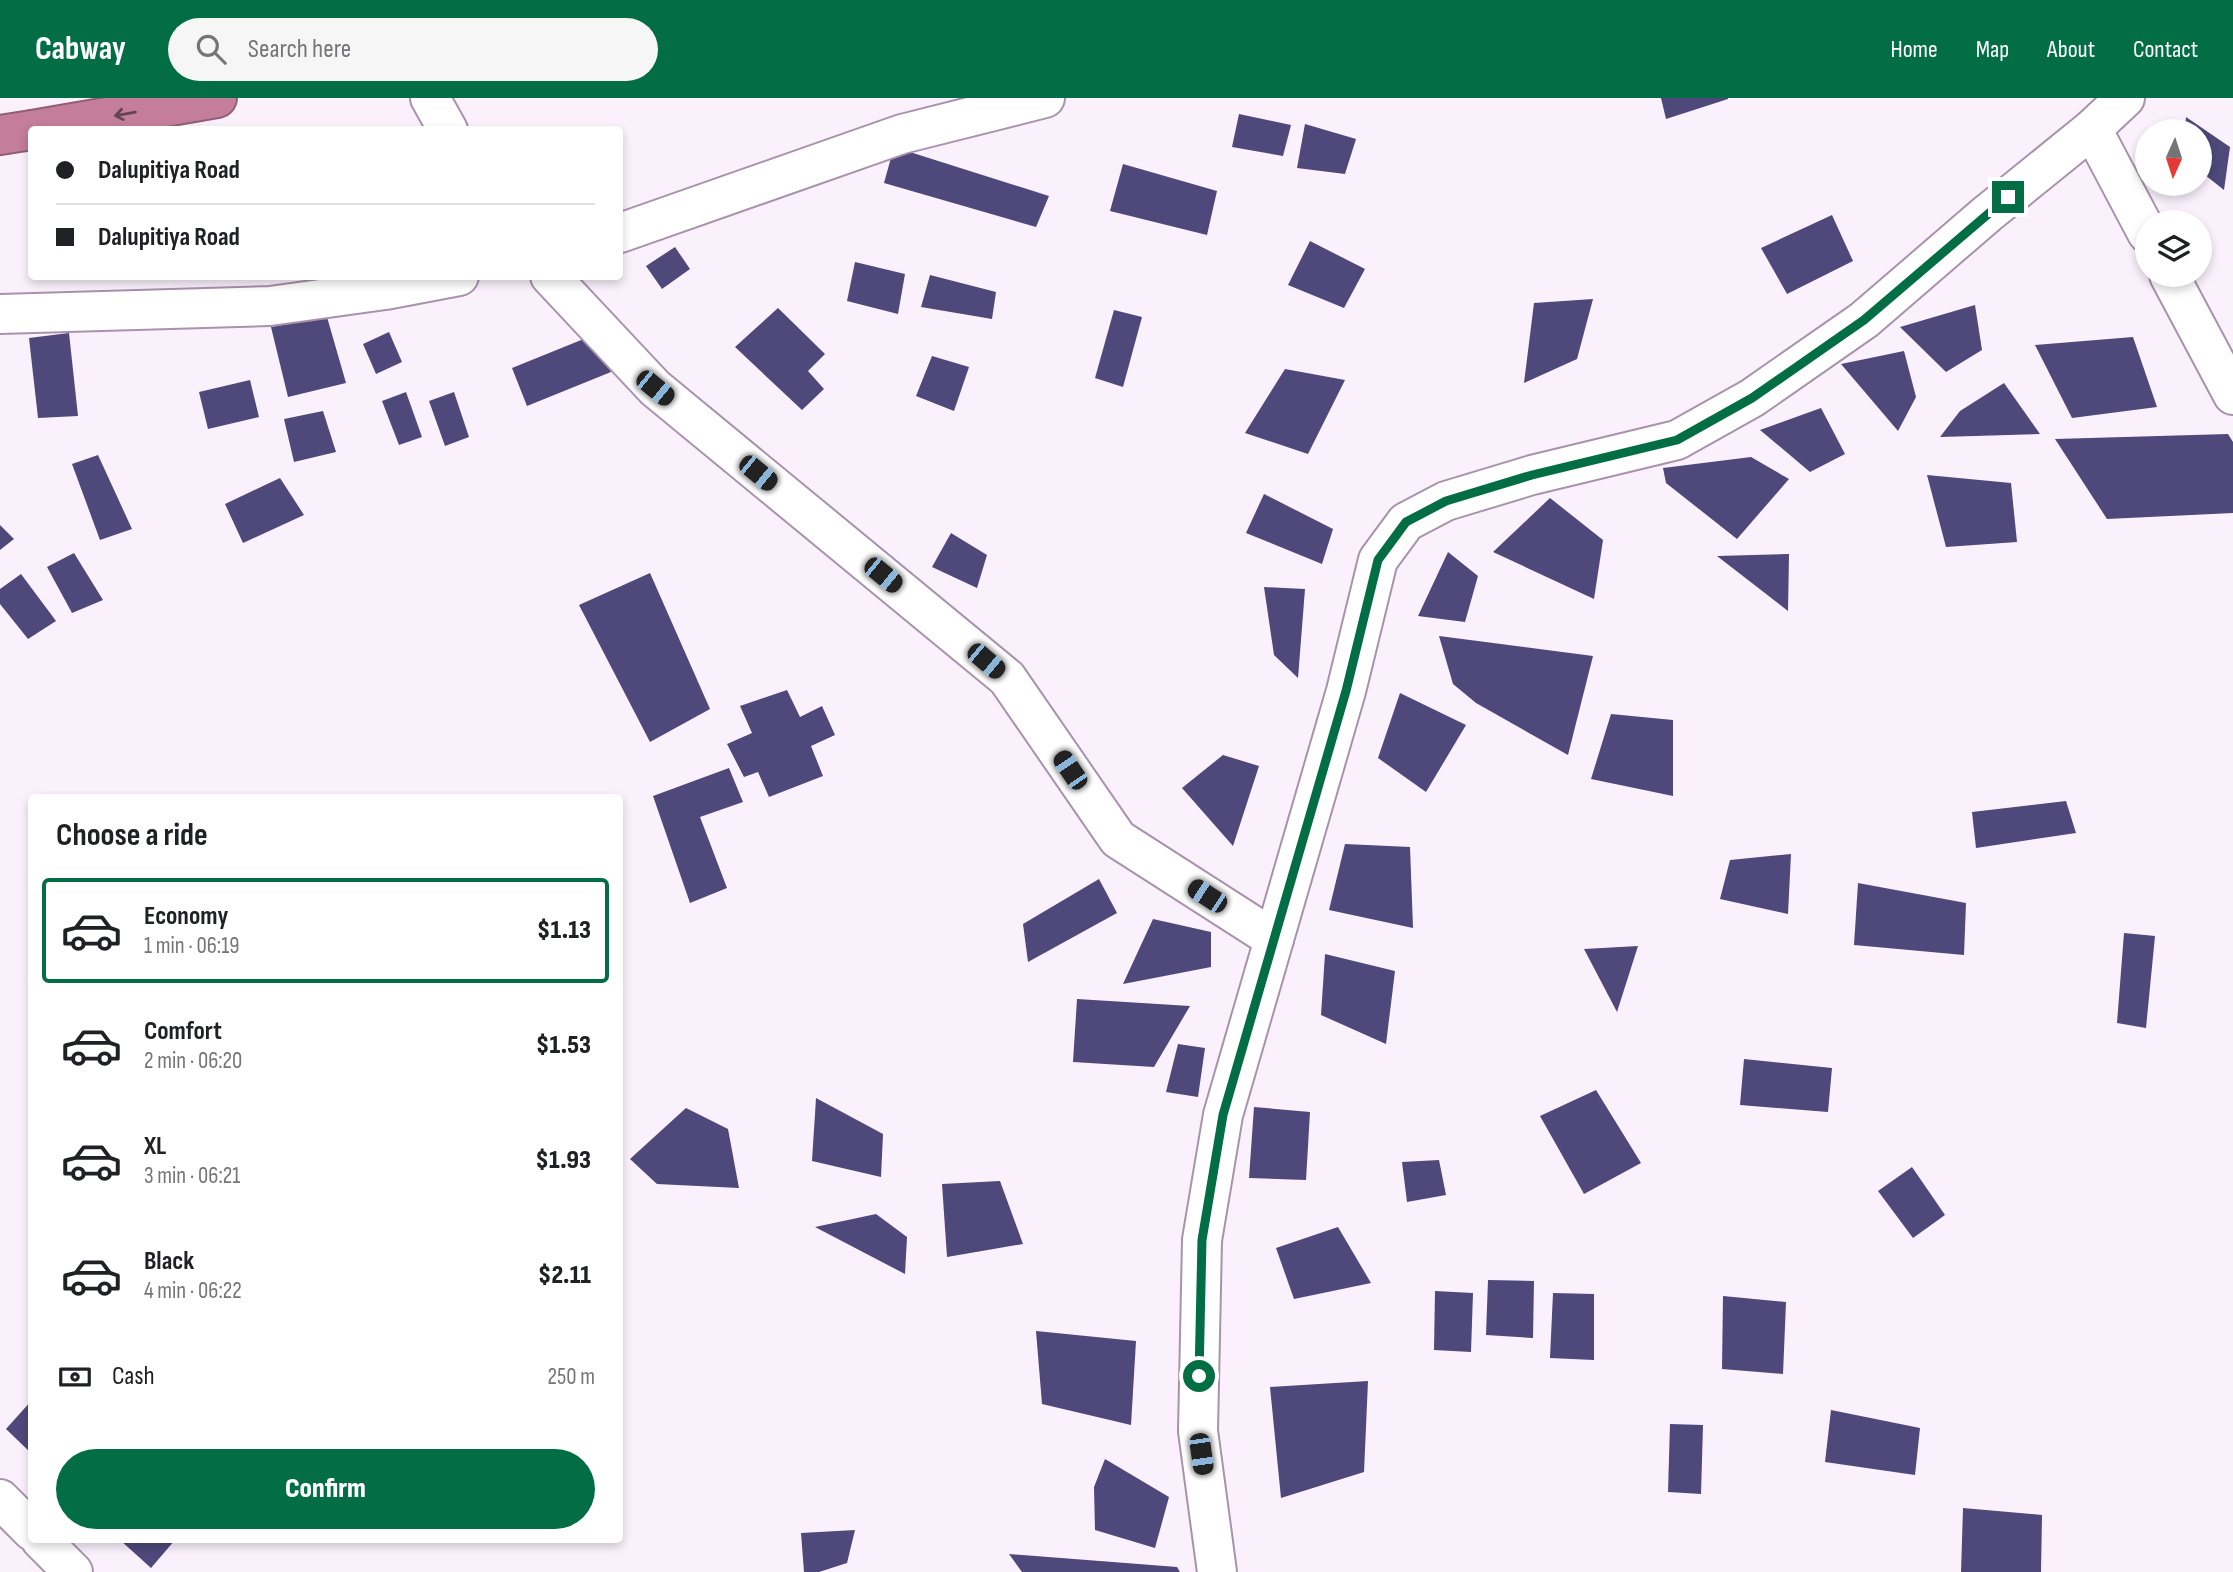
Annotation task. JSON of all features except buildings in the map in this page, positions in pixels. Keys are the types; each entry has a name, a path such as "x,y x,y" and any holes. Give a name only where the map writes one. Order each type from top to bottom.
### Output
{"highway":[{"path":"55,126 217,98"},
{"path":"0,135 28,131"}],"street":[{"path":"430,98 446,126"},
{"path":"623,232 902,134 1045,98"},
{"path":"1217,1572 1198,1431 1202,1240 1223,1115 1346,691 1378,560 1406,522 1446,501 1507,482 1677,440 1752,398 1864,320 2126,98"},
{"path":"2092,129 2135,210"},
{"path":"0,314 270,306 438,280"},
{"path":"554,280 655,388 1007,678 1118,839 1274,939"},
{"path":"2175,287 2233,395"},
{"path":"0,1499 28,1527"},
{"path":"44,1543 73,1572"}],"route":[{"path":"1199,1376 1202,1240 1223,1115 1346,691 1378,560 1406,522 1446,501 1532,475 1677,440 1752,398 1864,320 2008,197"}]}
